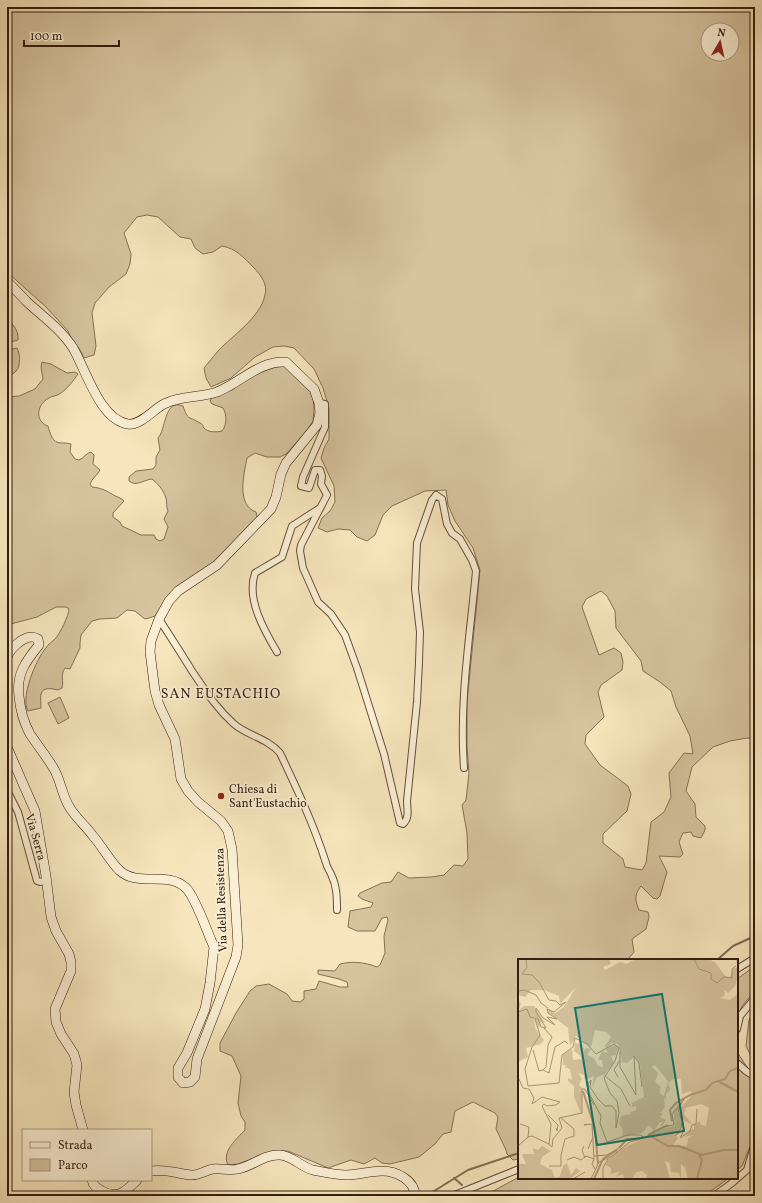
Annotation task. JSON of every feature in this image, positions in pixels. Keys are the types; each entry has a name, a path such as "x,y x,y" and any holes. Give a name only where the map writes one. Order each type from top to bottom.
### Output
{"street":[{"path":"7,281 55,327 73,348 98,397 111,415 119,421 129,425 138,423 163,404 183,398 217,392 261,368 281,362 286,362 314,389 319,403 325,404 326,428 303,477 301,486 309,488 315,470 320,470 322,476 321,484 327,495 301,545 300,551 303,568 318,602 330,614 345,635 384,754 400,823 403,824 406,822 408,817 407,800 417,702 419,662 420,632 415,589 417,543 432,500 436,495 442,499 447,524 452,533 460,539 472,560 476,571 463,705 462,739 464,768"},
{"name":"Via della Resistenza","path":"7,657 12,648 23,640 31,637 38,639 39,645 24,664 20,673 19,696 26,724 30,733 54,770 70,808 94,836 118,870 128,877 135,879 165,879 177,881 187,888 192,895 214,947 210,983 205,1009 187,1052 178,1068 178,1077 183,1083 190,1082 195,1078 197,1059 236,957 238,945 232,849 228,831 222,821 198,802 188,791 181,779 175,739 159,705 151,661 151,641 159,619 169,601 178,592 217,564 271,509 276,497 281,474 286,463 317,425 320,413 319,403"},
{"path":"277,652 262,628 252,592 254,573 282,557 292,526 322,507"},
{"path":"159,619 208,696 218,709 234,724 248,733 264,740 275,747 280,753 304,804 336,886 337,910"},
{"path":"7,747 35,811 47,880 51,917 56,931 69,954 71,962 71,971 56,1009 56,1022 61,1034 74,1054 77,1065 74,1092 83,1129"},
{"name":"Via Serra","path":"7,790 18,812 37,881 40,882 47,880"},
{"path":"738,968 755,958"},
{"path":"738,1025 740,1016 755,998"},
{"path":"738,1064 755,1077"},
{"path":"738,1178 747,1170 755,1143"},
{"path":"152,1171 161,1170 192,1175 214,1169 237,1169 272,1155 282,1155 291,1158 308,1169 329,1173 346,1175 383,1171 392,1172 407,1180 412,1186 415,1194"},
{"path":"452,1196 518,1169"},
{"path":"714,1196 737,1179"},
{"path":"92,1181 96,1188 109,1195 124,1192 136,1181"}],"green space":[{"path":"7,7 755,7 755,739 747,738 730,741 713,747 692,767 686,791 695,804 696,817 705,826 705,830 701,838 693,836 691,832 683,833 679,842 683,854 680,857 659,856 667,872 660,896 657,899 653,898 641,886 637,892 636,900 639,910 648,912 649,917 646,929 632,939 634,952 630,959 518,959 518,1159 513,1160 507,1154 496,1129 498,1117 495,1113 473,1102 455,1111 451,1132 443,1134 435,1144 419,1157 390,1164 382,1163 375,1158 364,1164 351,1160 328,1168 288,1151 277,1151 238,1164 228,1165 226,1160 228,1150 234,1141 245,1130 245,1122 241,1116 238,1103 241,1076 232,1056 220,1051 220,1043 250,991 256,986 269,984 287,994 292,1001 300,1002 304,999 304,991 316,989 319,981 340,987 348,987 347,982 318,974 318,970 335,971 340,964 349,962 363,963 377,967 380,965 385,953 384,936 388,920 387,917 382,918 375,931 357,931 348,927 350,911 371,907 373,903 358,896 360,893 382,883 391,882 398,872 409,878 444,875 454,865 463,866 468,859 467,833 462,805 466,800 469,773 467,747 467,702 480,570 473,548 455,521 448,505 446,490 425,491 392,506 383,515 375,535 367,541 357,537 350,530 338,529 327,532 318,528 322,518 330,511 335,502 334,486 321,458 329,439 329,408 323,388 314,369 294,348 284,346 273,347 255,357 231,378 211,387 206,378 204,368 218,351 252,319 262,303 266,291 265,284 259,274 236,251 222,246 213,252 203,254 195,248 191,239 180,237 158,217 147,215 137,217 124,233 131,254 130,264 126,274 109,287 95,303 92,313 96,346 94,355 84,358 79,348 72,341 68,331 46,307 7,272","holes":["601,591 607,596 615,611 616,628 641,661 643,671 671,691 676,707 690,736 693,754 684,753 669,773 671,797 664,812 651,822 646,863 642,870 625,867 623,859 603,843 603,834 627,811 631,794 628,786 600,765 585,744 586,735 604,717 598,692 601,685 622,670 623,662 621,653 614,648 599,655 582,607 586,599"]},
{"path":"7,320 16,328 18,340 7,343"},
{"path":"17,348 19,356 18,369 14,373 7,376 7,356 12,349"},
{"path":"42,362 51,364 67,373 75,372 78,374 64,391 49,398 40,408 39,417 44,424 48,426 53,439 58,443 71,444 70,452 75,459 79,460 91,452 94,455 93,464 100,470 90,484 92,487 105,490 124,501 113,513 113,517 120,522 122,526 141,535 154,535 156,539 160,541 164,539 168,527 164,519 168,511 165,495 152,479 140,483 132,483 129,481 129,477 136,471 153,469 156,465 156,457 160,450 158,438 161,434 166,416 172,406 183,406 189,418 202,424 208,431 222,431 226,423 225,414 223,408 212,404 210,401 212,397 232,390 253,375 276,367 285,366 307,387 313,396 314,409 313,421 306,432 286,454 280,457 267,457 255,453 247,458 243,480 244,496 246,503 256,512 256,520 211,566 165,601 155,616 145,619 135,611 127,610 117,618 92,621 81,635 80,648 70,669 65,668 62,676 62,688 58,690 46,689 42,691 41,708 28,711 26,697 34,669 42,653 59,633 69,612 69,609 66,607 56,607 37,617 7,625 7,397 19,396 35,389 43,379 41,367"},
{"path":"60,697 69,718 58,724 48,703"},
{"path":"755,966 755,991 742,1006 738,1016 738,978"},
{"path":"755,1008 755,1060 752,1058 746,1046 749,1020"},
{"path":"738,1054 755,1079 755,1126 751,1144 742,1166 738,1169"},
{"path":"518,1178 518,1179 728,1179 704,1196 484,1196"}],"waterway":[{"path":"718,959 733,946 755,936"},
{"path":"426,1196 468,1170 518,1153"},
{"path":"454,1178 462,1185"},
{"path":"267,1196 292,1192 311,1196"}],"place":[{"name":"Chiesa di Sant'Eustachio","path":"221,796"}],"district":[{"name":"SAN EUSTACHIO","path":"221,693"}]}
